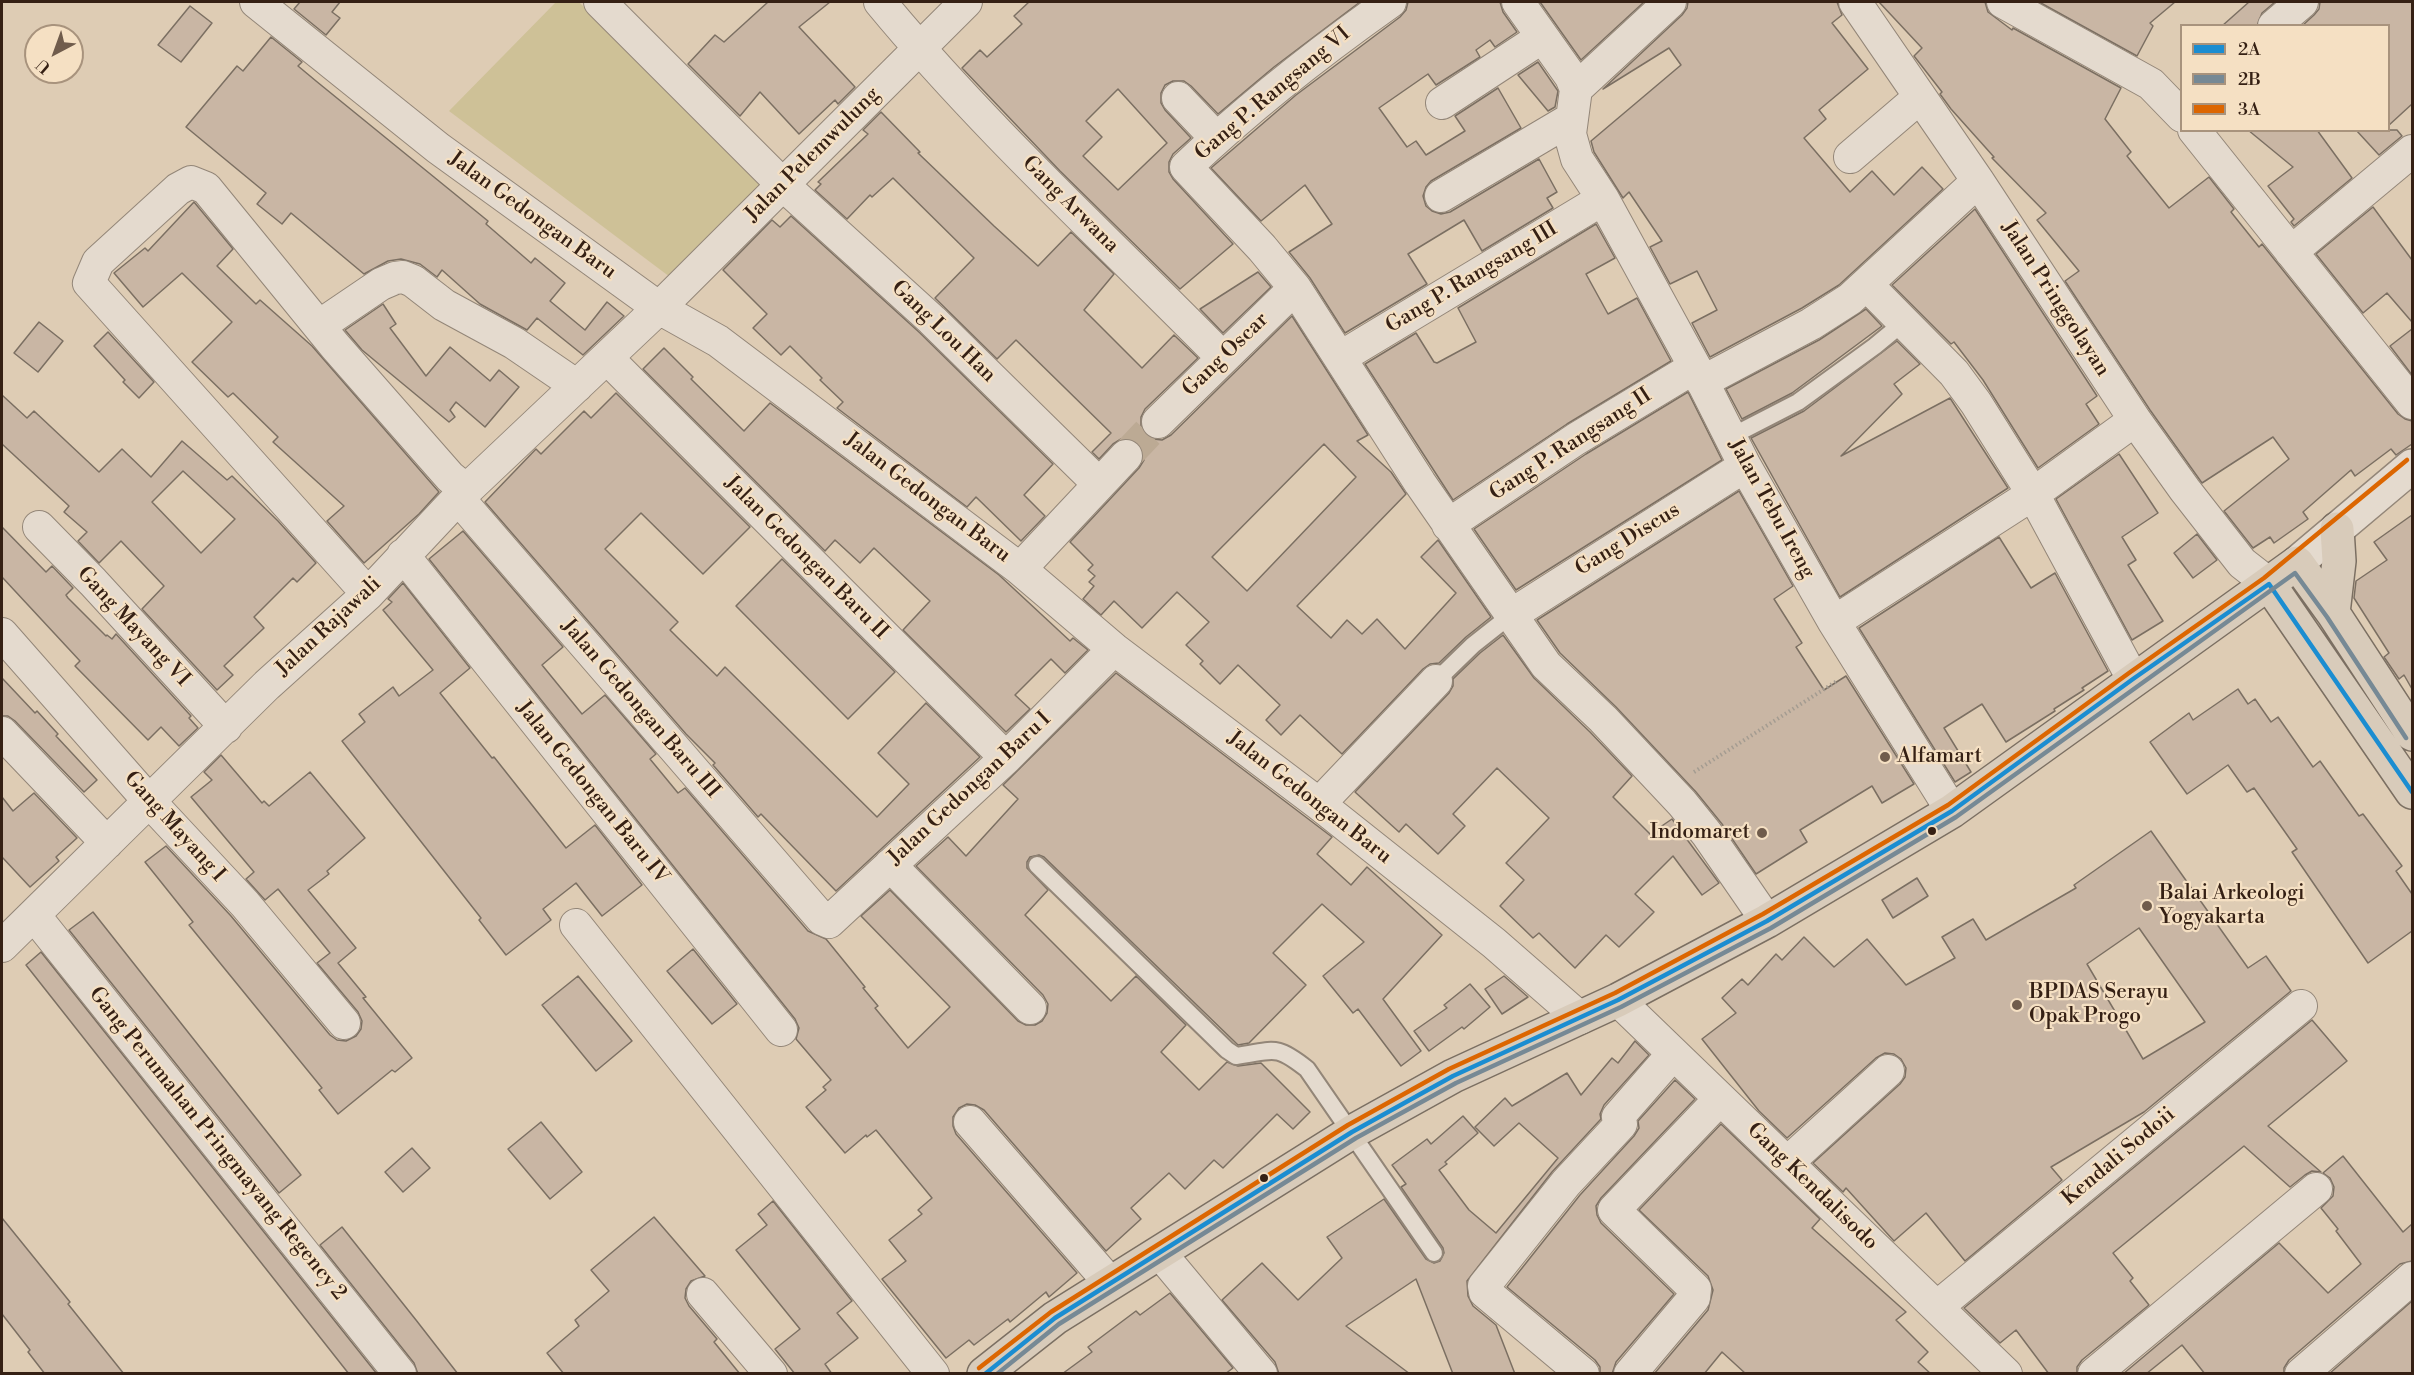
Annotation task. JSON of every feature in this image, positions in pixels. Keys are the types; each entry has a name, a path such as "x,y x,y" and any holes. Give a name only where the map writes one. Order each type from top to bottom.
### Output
{"main road":[{"path":"2333,613 2339,561 2337,529"},
{"path":"984,1374 1054,1318 1352,1132 1453,1076 1618,1000 1767,921 1952,811 2297,563 2333,613 2412,734"},
{"path":"2269,584 2412,792"}],"street":[{"name":"Jalan Gedongan Baru","path":"256,2 438,148 659,308 718,341 1020,569 1114,649 1319,804 1494,943 1581,1018"},
{"name":"Gang Arwana","path":"880,2 992,128 1223,358"},
{"name":"Jalan Pelemwulung","path":"659,308 966,2"},
{"name":"Gang P. Rangsang VI","path":"1295,288 1262,248 1186,167 1216,138 1320,51 1390,2"},
{"path":"1518,2 1541,38 1571,77 1574,104"},
{"path":"1441,196 1574,104 1670,2"},
{"name":"Jalan Pringgolayan","path":"1855,2 1978,181 2135,420 2185,490 2242,563 2269,584"},
{"path":"2003,2 2151,84 2180,113"},
{"path":"2276,24 2302,2"},
{"name":"Gang Lou Han","path":"605,3 782,184 932,320 1099,484"},
{"path":"1442,103 1541,38"},
{"path":"1850,157 1920,97"},
{"path":"1178,98 1216,138"},
{"name":"Jalan Tebu Ireng","path":"1574,104 1570,134 1577,159 1603,199 1699,374 1745,466 1834,622 1863,665 1952,811"},
{"path":"2196,132 2412,403"},
{"path":"2291,252 2412,152"},
{"name":"Gang P. Rangsang II","path":"1448,525 1576,439 1699,374 1820,319 1867,285 1978,181"},
{"name":"Jalan Gedongan Baru III","path":"368,594 89,283 98,262 178,189 191,182 206,188 319,326 450,477 822,919"},
{"name":"Gang P. Rangsang III","path":"1341,357 1603,199"},
{"path":"319,326 381,284 403,277 413,280 444,305 514,343 577,386"},
{"path":"1867,285 1954,373 1976,403 2033,494 2133,679"},
{"path":"1295,288 1448,525 1556,676 1603,718 1668,788 1707,834 1767,921"},
{"name":"Gang Oscar","path":"1158,422 1295,288"},
{"name":"Jalan Rajawali","path":"2,946 267,685 368,594 462,494 659,308"},
{"name":"Jalan Gedongan Baru II","path":"607,358 1006,758"},
{"path":"1834,622 2033,494 2135,420"},
{"path":"1020,569 1125,456"},
{"name":"Gang Discus","path":"1511,615 1745,466"},
{"path":"2297,563 2412,466"},
{"name":"Gang Mayang VI","path":"39,527 93,582 226,727"},
{"name":"Jalan Gedongan Baru IV","path":"403,555 781,1030"},
{"name":"Gang Mayang I","path":"2,634 149,801 245,904 344,1023"},
{"name":"Jalan Gedongan Baru I","path":"822,919 829,922 833,919 1006,758 1114,649"},
{"path":"1319,804 1436,681"},
{"path":"2,733 106,843"},
{"path":"890,865 1030,1008"},
{"name":"Gang Perumahan Pringmayang Regency 2","path":"34,915 400,1374"},
{"path":"576,925 933,1374"},
{"name":"Gang Kendalisodo","path":"1618,1000 2006,1374"},
{"name":"Kendali Sodoii","path":"1937,1307 2301,1006"},
{"path":"1565,1368 1485,1293 1484,1286 1566,1183 1621,1124 1618,1117 1673,1054"},
{"path":"1787,1163 1888,1071"},
{"path":"1630,1374 1694,1298 1695,1289 1614,1210 1720,1099"},
{"path":"970,1122 1110,1283"},
{"path":"2094,1374 2316,1189"},
{"path":"1160,1253 1261,1374"},
{"path":"2301,1374 2412,1278"},
{"path":"703,1294 771,1374"}],"lane":[{"path":"1730,437 1797,402 1875,346 1904,322"},
{"path":"1436,681 1473,645 1511,615"},
{"path":"1037,865 1227,1050 1236,1056 1263,1049 1277,1050 1291,1056 1307,1069 1434,1253"}],"path":[{"path":"1668,788 1863,665"}],"shaded area":[{"path":"556,2 579,2 763,185 670,277 449,111"}],"building":[{"path":"300,2 340,2 332,12 340,18 326,35 294,9"},
{"path":"768,2 830,2 799,27 855,87 838,104 835,100 799,134 760,92 740,116 688,64 715,35 724,42"},
{"path":"1029,2 1360,2 1274,67 1218,114 1184,81 1173,81 1165,85 1161,93 1161,103 1191,138 1173,154 1169,162 1169,172 1233,244 1180,289 1060,171 962,68 980,50 987,57 1022,24 1014,16","holes":["1118,89 1167,143 1118,190 1083,156 1102,137 1086,121"]},
{"path":"1408,2 1500,2 1503,12 1517,32 1495,47 1490,40 1476,50 1480,57 1436,85 1428,74 1379,108 1407,147 1416,141 1426,155 1465,131 1455,116 1498,88 1521,128 1431,181 1423,196 1426,206 1441,214 1450,212 1539,159 1557,192 1547,198 1553,208 1482,251 1464,220 1408,254 1427,284 1345,333 1310,278 1289,252 1332,224 1305,185 1261,221 1211,168 1296,95 1400,17 1406,10"},
{"path":"1540,2 1644,2 1581,60"},
{"path":"1688,2 1837,2 1842,15 1832,23 1868,69 1819,110 1826,119 1804,138 1850,192 1872,171 1894,195 1922,167 1943,189 1839,285 1802,308 1710,357 1692,323 1717,310 1697,271 1670,284 1650,247 1662,241 1629,192 1623,198 1594,152 1591,141 1681,65 1669,48 1603,89 1682,15"},
{"path":"1879,2 1985,2 1988,12 2012,30 2013,28 2121,88 2105,119 2131,152 2127,156 2169,208 2209,177 2234,209 2231,212 2259,247 2262,244 2398,414 2412,421 2412,444 2396,455 2391,449 2355,476 2351,470 2303,512 2308,519 2274,543 2270,537 2253,548 2224,511 2289,459 2273,437 2202,483 2150,410 2065,281 2079,271 2037,220 2046,213 1992,158 1994,157 1951,109 1940,94 1942,92 1914,56 1922,48"},
{"path":"2039,2 2175,2 2150,23 2153,26 2137,56"},
{"path":"2249,2 2275,2 2262,13 2258,24 2224,24"},
{"path":"2320,2 2412,2 2412,104 2390,124 2390,24 2304,24 2319,9"},
{"path":"190,6 212,23 181,62 158,45"},
{"path":"271,37 302,62 298,66 488,221 486,224 531,263 535,258 565,283 550,301 585,330 607,302 624,316 583,355 537,318 527,330 480,304 442,270 437,277 420,264 401,259 388,261 364,274 291,213 282,224 257,204 266,193 186,127 237,66 243,71"},
{"path":"1538,62 1558,91 1555,107 1548,111 1518,75"},
{"path":"881,112 920,152 918,153 1038,266 1071,232 1114,274 1084,310 1142,368 1174,335 1198,358 1145,409 1141,417 1141,427 1146,435 1153,439 1162,440 1171,435 1292,316 1368,435 1357,441 1391,472 1406,494 1297,606 1331,638 1347,620 1362,634 1377,619 1405,649 1456,593 1421,557 1438,540 1491,617 1439,663 1430,664 1423,669 1342,754 1300,715 1281,735 1266,720 1280,705 1238,665 1220,684 1200,664 1203,661 1186,645 1209,622 1177,592 1142,628 1114,601 1101,615 1083,599 1094,586 1089,582 1095,576 1088,570 1093,565 1070,542 1139,468 1144,460 1143,450 1131,439 1121,439 1099,459 1092,452 1111,433 1016,340 997,359 935,298 974,258 893,178 872,197 870,195 847,219 815,190 821,184 818,182 868,134 863,130","holes":["1324,444 1356,477 1247,591 1212,557"]},
{"path":"2397,130 2402,136 2379,155 2358,132"},
{"path":"2250,132 2318,132 2352,178 2294,226 2291,222 2294,219 2268,186 2293,167"},
{"path":"194,202 233,249 217,266 256,304 260,300 312,346 439,492 419,514 364,563 327,521 344,506 273,442 278,437 233,393 228,397 192,362 232,322 182,273 143,307 114,273 145,248 148,251"},
{"path":"2373,207 2412,260 2412,322 2387,293 2363,313 2316,254"},
{"path":"1975,209 2097,396 2086,404 2099,424 2038,468 1983,380 1954,342 1951,344 1892,285"},
{"path":"791,216 920,333 1053,464 1024,495 1045,516 1021,541 976,497 967,507 837,408 843,402 790,346 781,355 753,328 767,314 723,270 772,220 780,227"},
{"path":"1596,224 1615,258 1586,274 1608,314 1637,298 1671,361 1567,424 1453,500 1365,364 1416,333 1434,362 1437,363 1476,342 1458,308"},
{"path":"1258,272 1271,287 1223,333 1200,309"},
{"path":"383,304 396,324 390,328 426,376 450,347 490,381 499,370 519,387 485,427 456,402 450,410 455,417 449,422 362,350 345,330"},
{"path":"1866,309 1882,326 1792,393 1742,419 1726,389 1819,340"},
{"path":"39,322 63,341 38,372 14,353"},
{"path":"2412,329 2412,375 2390,346"},
{"path":"108,332 154,382 139,398 94,346"},
{"path":"1897,341 1920,364 1894,384 1902,394 1841,456 1950,398 2008,488 1840,597 1751,438 1804,411"},
{"path":"664,348 693,377 691,379 744,431 770,403 999,575 1070,641 1073,638 1088,650 1065,673 1051,659 1015,695 1030,709 1006,732 903,630 930,601 874,548 860,563 835,540 825,551 643,369"},
{"path":"1688,392 1722,460 1516,590 1474,529 1586,454"},
{"path":"616,393 750,527 703,574 641,513 605,549 678,622 670,630 679,639 717,676 725,667 877,817 909,784 878,753 926,703 980,757 836,891 761,814 758,817 713,765 715,763 686,734 485,502 536,449 541,454 584,411 591,418"},
{"path":"2,395 27,418 34,411 99,472 122,449 151,477 182,441 227,480 232,476 278,521 316,563 297,582 293,578 254,617 264,628 224,666 233,675 217,690 142,609 164,586 121,541 99,563 78,541 87,532 64,512 69,506 2,444","holes":["183,471 235,519 201,553 152,502"]},
{"path":"2119,454 2158,513 2122,537 2136,560 2128,565 2163,621 2132,640 2056,499"},
{"path":"1739,491 1793,586 1774,599 1802,643 1796,647 1824,690 1846,676 1914,784 1882,803 1872,786 1800,830 1807,842 1756,874 1722,824 1696,792 1616,707 1560,653 1537,620"},
{"path":"2412,515 2412,689 2404,675 2399,679 2384,657 2389,653 2354,598 2356,581 2387,560 2374,542"},
{"path":"2,527 46,572 52,566 73,588 66,595 68,598 106,636 112,639 116,634 191,716 189,718 198,728 179,746 161,727 148,740 75,666 80,661 2,577"},
{"path":"463,531 563,647 542,665 582,714 605,695 656,754 650,759 678,793 685,788 808,931 826,939 865,987 863,988 878,1006 875,1008 908,1048 950,1007 861,916 890,890 1018,1021 1026,1025 1035,1025 1042,1021 1047,1013 1048,1004 1043,995 916,866 948,837 966,856 1018,799 1003,785 1116,673 1332,837 1317,854 1351,885 1367,867 1442,935 1383,999 1421,1051 1401,1066 1358,1009 1353,1013 1323,976 1364,942 1322,904 1273,953 1306,985 1249,1043 1238,1045 1044,857 1039,855 1030,857 1027,868 1048,890 1025,915 1111,1001 1136,976 1186,1025 1161,1052 1199,1090 1227,1062 1238,1066 1261,1063 1310,1112 1293,1129 1277,1114 1223,1168 1214,1160 1185,1189 1169,1173 1131,1208 1141,1219 1106,1251 984,1110 967,1104 959,1108 953,1117 956,1134 1077,1273 1049,1297 1046,1292 1010,1322 1008,1319 974,1345 969,1340 946,1358 882,1279 906,1261 889,1240 922,1214 918,1210 932,1198 876,1130 867,1137 866,1135 845,1153 806,1107 826,1090 823,1087 831,1080 796,1039 799,1028 795,1019 429,559"},
{"path":"2197,534 2217,560 2193,578 2174,553"},
{"path":"1999,537 2031,588 2055,573 2108,671 2054,709 2055,711 2006,742 1982,704 1944,728 1971,772 1955,782 1859,628"},
{"path":"782,559 895,672 848,719 736,606"},
{"path":"403,583 470,668 440,693 566,848 595,825 642,885 602,916 576,883 543,909 551,920 506,955 479,920 481,918 342,741 365,722 359,714 393,687 399,696 433,670 383,610 392,602 388,599"},
{"path":"1503,635 1534,678 1632,776 1613,797 1650,834 1672,819 1719,883 1702,895 1673,856 1635,894 1654,912 1619,947 1606,935 1575,968 1539,933 1533,938 1500,906 1524,880 1506,863 1549,818 1497,768 1453,814 1465,826 1438,854 1406,824 1399,832 1355,792 1449,693 1453,686 1453,679"},
{"path":"2,678 35,713 37,711 58,734 56,736 97,780 84,792 15,721 8,716 2,716"},
{"path":"2238,689 2248,704 2255,699 2271,722 2278,717 2313,767 2320,761 2359,816 2363,814 2402,866 2396,871 2412,894 2412,931 2368,963 2292,852 2297,849 2254,788 2247,792 2228,765 2187,794 2150,742 2189,713 2193,720"},
{"path":"221,755 262,803 264,801 269,806 310,772 365,838 327,871 329,874 308,890 356,948 338,963 412,1058 395,1072 392,1070 338,1114 319,1090 322,1088 189,925 193,922 145,862 166,846 231,916 330,1035 337,1040 346,1041 356,1036 361,1029 362,1021 358,1012 317,963 330,953 278,889 265,900 246,879 254,872 191,797 212,780 204,772"},
{"path":"34,793 77,838 56,857 59,861 30,887 2,857 2,797 13,811"},
{"path":"2151,831 2248,968 2266,956 2291,991 2144,1112 2051,1167 2062,1180 1965,1261 1926,1213 1894,1241 1846,1188 1843,1192 1813,1163 1900,1084 1905,1077 1906,1068 1901,1059 1894,1054 1885,1053 1876,1058 1787,1138 1759,1111 1702,1039 1736,1013 1722,998 1742,979 1748,985 1776,954 1782,960 1804,937 1834,967 1867,939 1906,985 1955,958 1942,937 1973,919 1986,940 2076,888 2074,885","holes":["2139,928 2205,1022 2143,1059 2087,964"]},
{"path":"1917,878 1928,896 1893,918 1882,900"},
{"path":"93,912 301,1175 279,1193 69,930"},
{"path":"693,949 737,1004 712,1024 667,971"},
{"path":"41,952 377,1374 349,1374 26,965"},
{"path":"578,976 632,1041 596,1071 542,1005"},
{"path":"1504,976 1528,997 1502,1014 1485,989"},
{"path":"1470,984 1490,1007 1464,1029 1462,1027 1429,1051 1414,1031 1447,1008 1444,1005"},
{"path":"2312,1020 2347,1061 2268,1126 2321,1172 2312,1171 2290,1187 2244,1146 2113,1253 2133,1278 2130,1281 2149,1305 2082,1360 2077,1367 2077,1374 2049,1374 2016,1330 2000,1343 1964,1308"},
{"path":"1635,1041 1649,1055 1604,1105 1600,1114 1601,1119 1552,1172 1467,1281 1468,1296 1473,1306 1496,1325 1515,1374 1453,1374 1416,1279 1346,1326 1410,1374 1279,1374 1275,1362 1222,1300 1262,1263 1298,1300 1342,1258 1327,1237 1384,1199 1426,1259 1434,1263 1440,1261 1444,1253 1443,1248 1401,1187 1406,1184 1392,1165 1427,1139 1431,1144 1463,1116 1478,1133 1439,1170 1469,1210 1496,1233 1558,1158 1519,1123 1494,1146 1475,1127 1505,1098 1512,1106 1567,1073 1581,1095 1612,1058 1618,1063"},
{"path":"1675,1080 1695,1099 1596,1206 1601,1223 1674,1294 1616,1362 1612,1374 1600,1374 1600,1367 1595,1360 1507,1287 1580,1195 1634,1136 1639,1128 1638,1121"},
{"path":"541,1122 582,1172 550,1199 508,1149"},
{"path":"1721,1124 1820,1219 1812,1228 1906,1312 1896,1320 1928,1352 1918,1362 1931,1374 1746,1374 1722,1352 1704,1374 1654,1374 1708,1310 1713,1290 1708,1276 1639,1210"},
{"path":"412,1148 430,1168 403,1192 385,1172"},
{"path":"2343,1156 2403,1232 2412,1224 2412,1261 2400,1264 2289,1360 2284,1368 2284,1374 2205,1374 2182,1345 2146,1374 2123,1374 2279,1243 2328,1293 2361,1264 2321,1208 2333,1196 2334,1187 2330,1178 2323,1173"},
{"path":"773,1201 852,1301 837,1313 858,1338 825,1364 832,1374 795,1374 775,1349 800,1329 736,1250 767,1225 758,1214"},
{"path":"654,1217 705,1276 691,1281 686,1289 685,1298 717,1339 714,1342 740,1374 564,1374 547,1353 579,1326 575,1320 609,1291 591,1270"},
{"path":"2,1218 70,1302 68,1304 124,1374 45,1374 2,1314"},
{"path":"342,1227 458,1374 418,1374 414,1363 320,1245"},
{"path":"1170,1293 1233,1368 1225,1374 1062,1374 1092,1352 1088,1347 1136,1311 1140,1315"},
{"path":"2412,1301 2412,1374 2329,1374"}],"tunnel":[{"path":"1126,456 1158,422"}],"transit line":[{"name":"3A","path":"979,1368 1051,1312 1348,1125 1449,1069 1615,993 1763,914 1948,805 2264,578 2407,460"},
{"name":"2B","path":"997,1374 1059,1324 1356,1138 1456,1083 1621,1007 1771,928 1956,817 2295,573 2327,617 2406,738"},
{"name":"2A","path":"985,1374 1055,1318 1352,1132 1453,1076 1618,1000 1767,921 1952,811 2133,679 2269,584 2412,792"}],"place":[{"name":"Alfamart","path":"1885,757"},
{"name":"Indomaret","path":"1762,833"},
{"name":"Balai Arkeologi Yogyakarta","path":"2147,906"},
{"name":"BPDAS Serayu Opak Progo","path":"2017,1005"}]}
